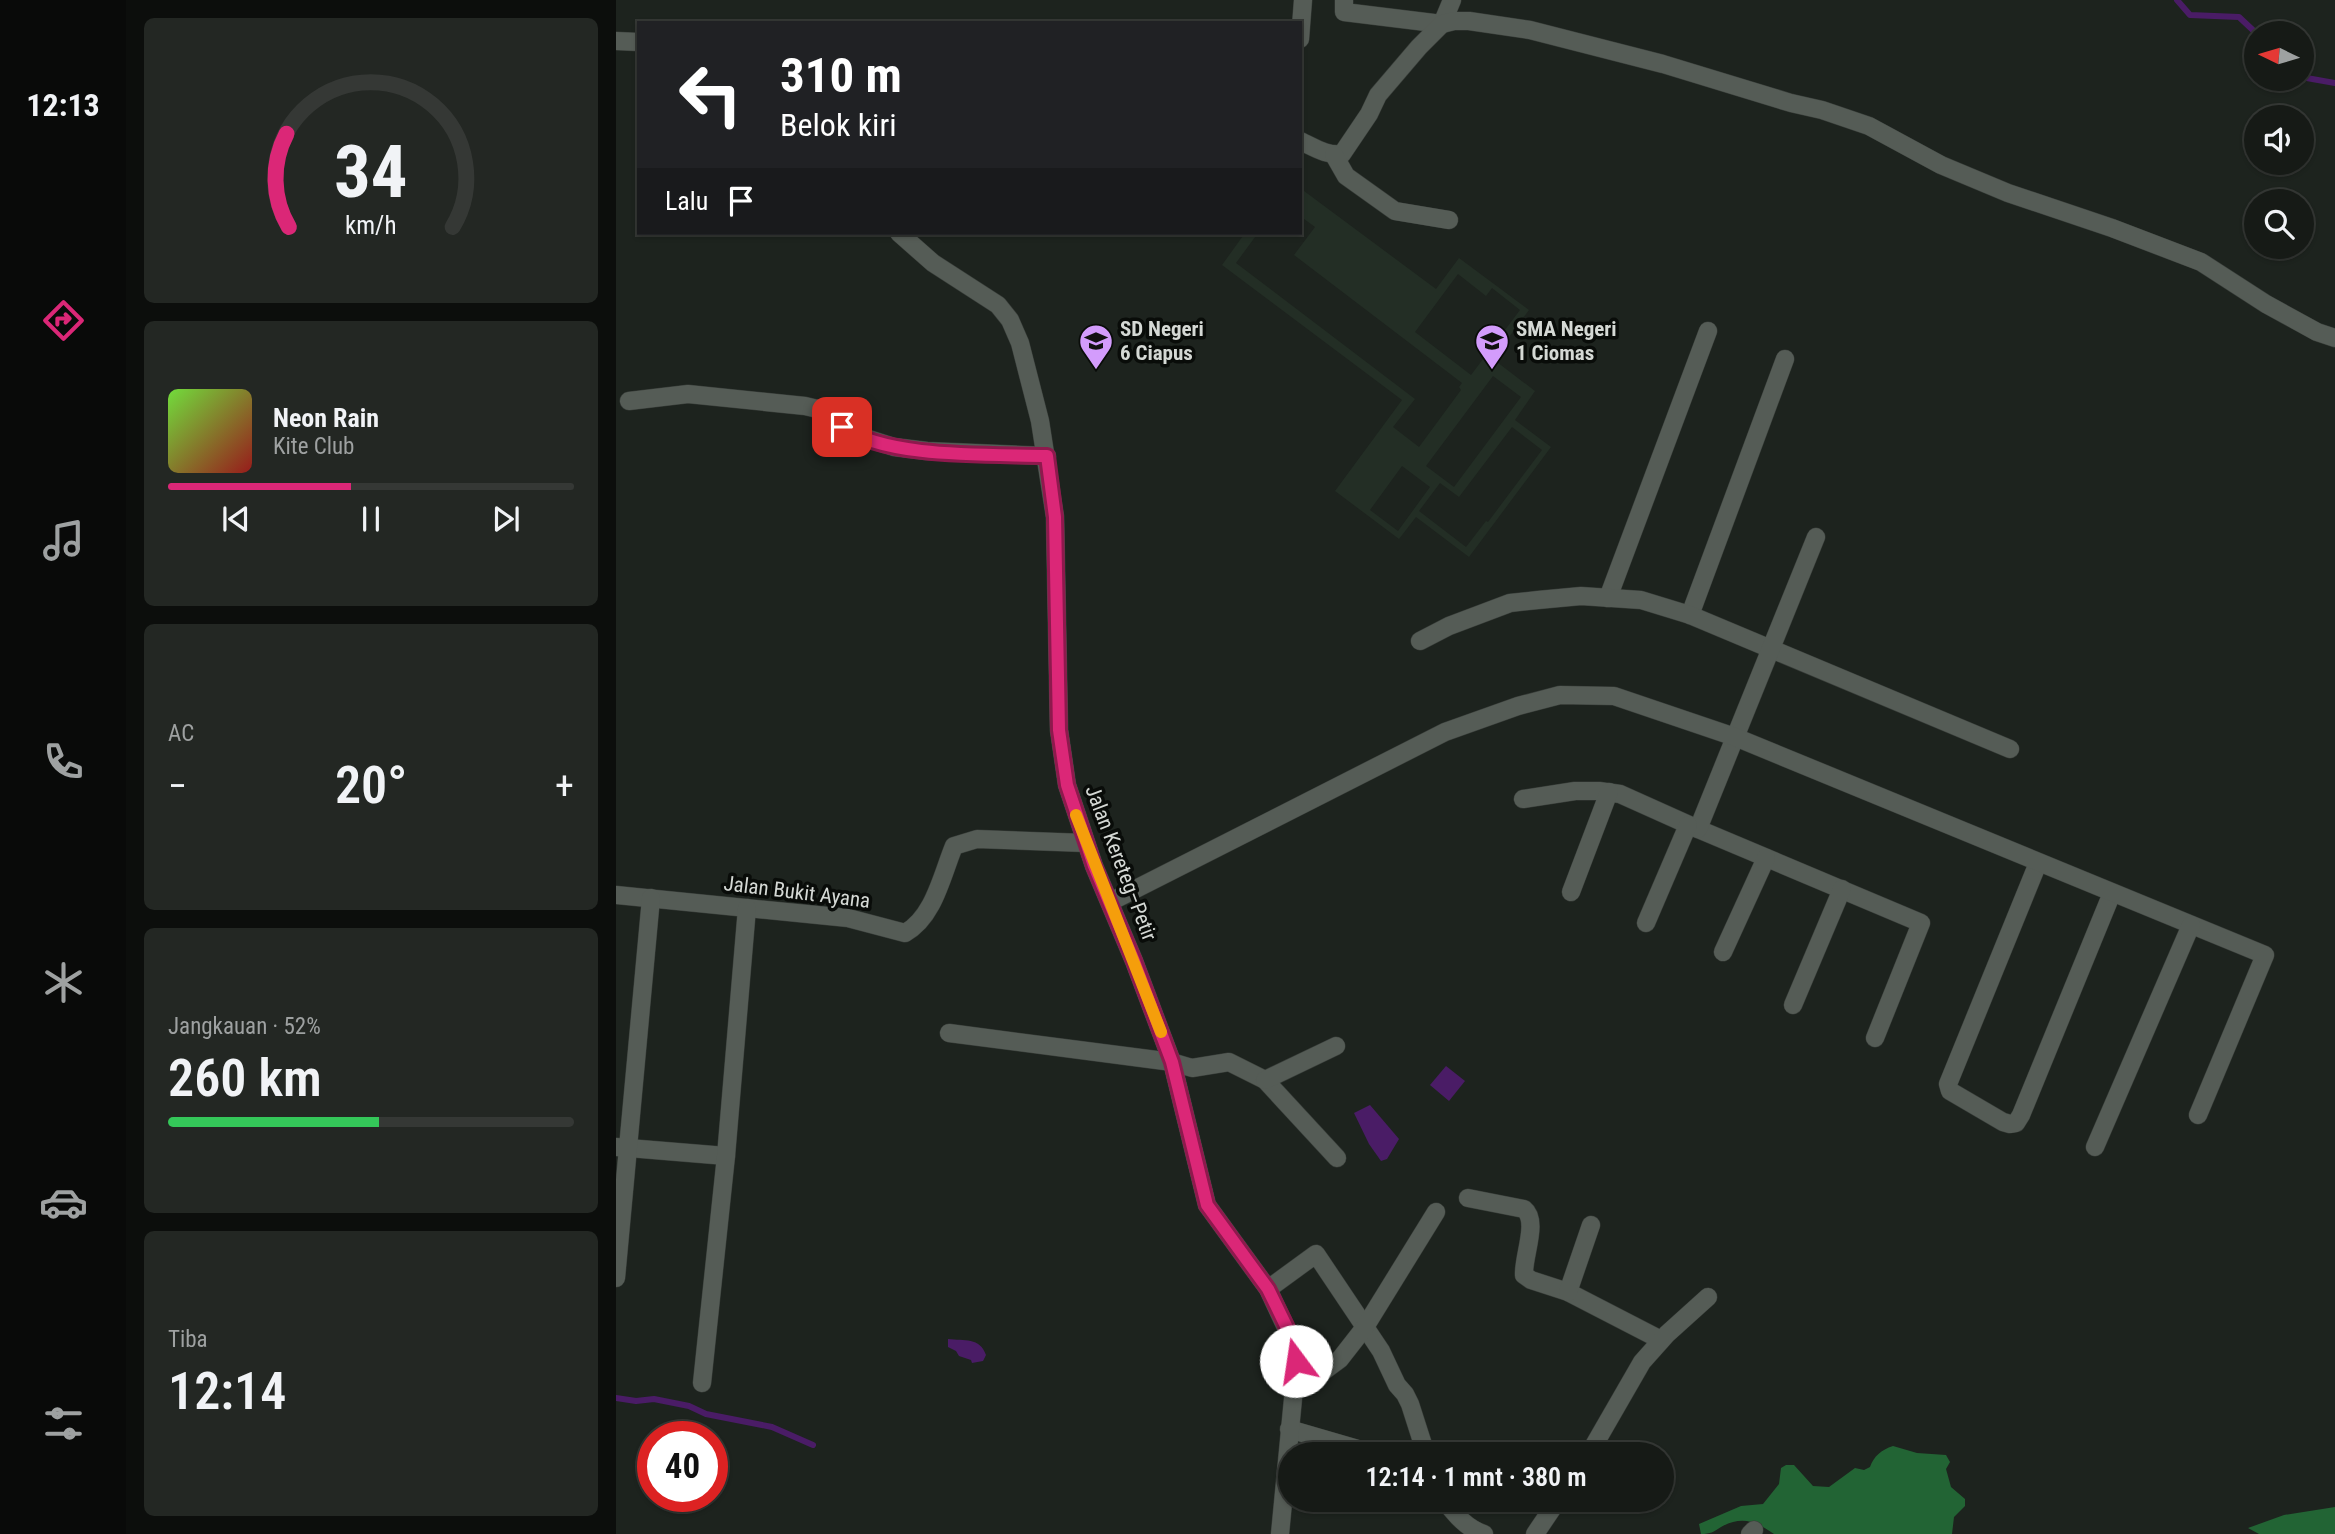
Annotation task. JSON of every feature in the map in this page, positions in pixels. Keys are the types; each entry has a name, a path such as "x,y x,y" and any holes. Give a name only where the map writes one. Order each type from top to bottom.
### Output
{"street":[{"path":"1301,21 1303,0"},
{"path":"1344,0 1344,12 1442,24 1454,21 1469,22 1530,30 1663,64 1858,122 1884,132 1941,165 2008,193 2112,228 2200,262 2266,304 2317,332 2335,338"},
{"path":"1302,142 1334,155 1342,154 1369,114 1378,95 1442,24 1452,0"},
{"path":"616,41 637,43"},
{"path":"1334,155 1346,176 1395,211 1449,220"},
{"name":"Jalan Kereteg–Petir","path":"901,235 933,263 998,305 1010,320 1020,343 1040,421 1055,517 1062,760 1073,808 1172,1062 1207,1205 1268,1289 1295,1347 1295,1378 1280,1534"},
{"path":"1608,598 1708,331"},
{"path":"1690,615 1784,359"},
{"path":"629,401 688,394 805,406 822,410 850,433 894,447 1047,456"},
{"path":"1646,923 1735,737 1816,537"},
{"path":"1420,641 1449,626 1510,603 1581,596 1641,600 1690,615 2010,749"},
{"path":"1110,902 1445,732 1518,706 1560,695 1614,696 1735,737 2266,956 2198,1115"},
{"path":"1523,799 1575,791 1620,794 1922,923 1875,1038"},
{"path":"1571,892 1609,792"},
{"name":"Jalan Bukit Ayana","path":"616,895 865,921 905,933 917,926 929,909 954,846 977,839 1085,842"},
{"path":"1723,952 1766,858"},
{"path":"2038,863 1948,1084 1950,1091 2010,1125 2016,1123 2021,1115 2112,893"},
{"path":"1793,1005 1842,890"},
{"path":"616,1278 622,1147 651,898"},
{"path":"702,1383 726,1156 747,908"},
{"path":"2095,1147 2191,925"},
{"path":"949,1033 1172,1062 1192,1068 1229,1062 1265,1080 1337,1158"},
{"path":"1265,1080 1336,1046"},
{"path":"622,1147 726,1156"},
{"path":"1468,1198 1524,1209 1530,1213 1532,1221 1524,1275 1531,1280 1568,1292 1661,1340"},
{"path":"1295,1378 1313,1376 1329,1370 1365,1327 1436,1212"},
{"path":"1568,1292 1591,1225"},
{"path":"1268,1289 1316,1254 1387,1363 1410,1404 1422,1442"},
{"path":"1596,1442 1642,1362 1661,1340 1708,1297"},
{"path":"1289,1429 1334,1442"},
{"path":"1454,1512 1473,1530 1484,1534"},
{"path":"1535,1534 1550,1512"}],"shaded area":[{"name":"SMA Negeri 1 Ciomas","path":"1302,189 1436,289 1459,258 1529,310 1493,359 1535,391 1515,420 1551,447 1469,557 1416,517 1399,539 1335,491 1402,400 1222,265 1244,235 1257,235 1236,263 1415,399 1393,427 1419,447 1461,390 1459,387 1462,383 1294,255 1315,227 1302,217","holes":["1458,274 1486,296 1492,288 1520,310 1471,375 1415,332","1493,376 1521,397 1454,487 1426,466","1512,427 1542,450 1466,547 1419,511 1440,483 1459,497","1402,466 1430,487 1398,531 1370,510"]},
{"path":"1446,1066 1465,1081 1449,1101 1430,1085"},
{"path":"1370,1105 1399,1139 1387,1159 1381,1161 1369,1144 1354,1113"},
{"path":"948,1339 971,1341 980,1345 986,1355 983,1361 972,1363 971,1360 959,1356 948,1347"}],"green space":[{"path":"1893,1446 1917,1453 1946,1455 1950,1462 1946,1469 1951,1487 1965,1499 1965,1506 1954,1517 1952,1534 1774,1534 1755,1523 1736,1521 1710,1533 1701,1534 1699,1524 1741,1506 1763,1504 1779,1484 1781,1468 1786,1465 1794,1465 1813,1486 1829,1487 1855,1468 1864,1470 1870,1467 1878,1454"},
{"path":"2335,1507 2335,1534 2259,1534 2248,1528 2284,1515"}],"waterway":[{"path":"2177,0 2190,15 2239,17 2244,22"},
{"path":"2314,79 2335,83"},
{"path":"616,1398 636,1401 654,1399 689,1406 706,1414 772,1427 813,1445"}],"slow traffic":[{"path":"1076,815 1161,1032"}],"place":[{"name":"SD Negeri 6 Ciapus","path":"1096,371"},
{"name":"SMA Negeri 1 Ciomas","path":"1492,371"}],"route":[{"path":"842,427 850,433 905,449 1047,456 1055,517 1059,730 1062,760 1073,808 1172,1062 1207,1205 1268,1289 1290,1334 1296,1361"}]}
